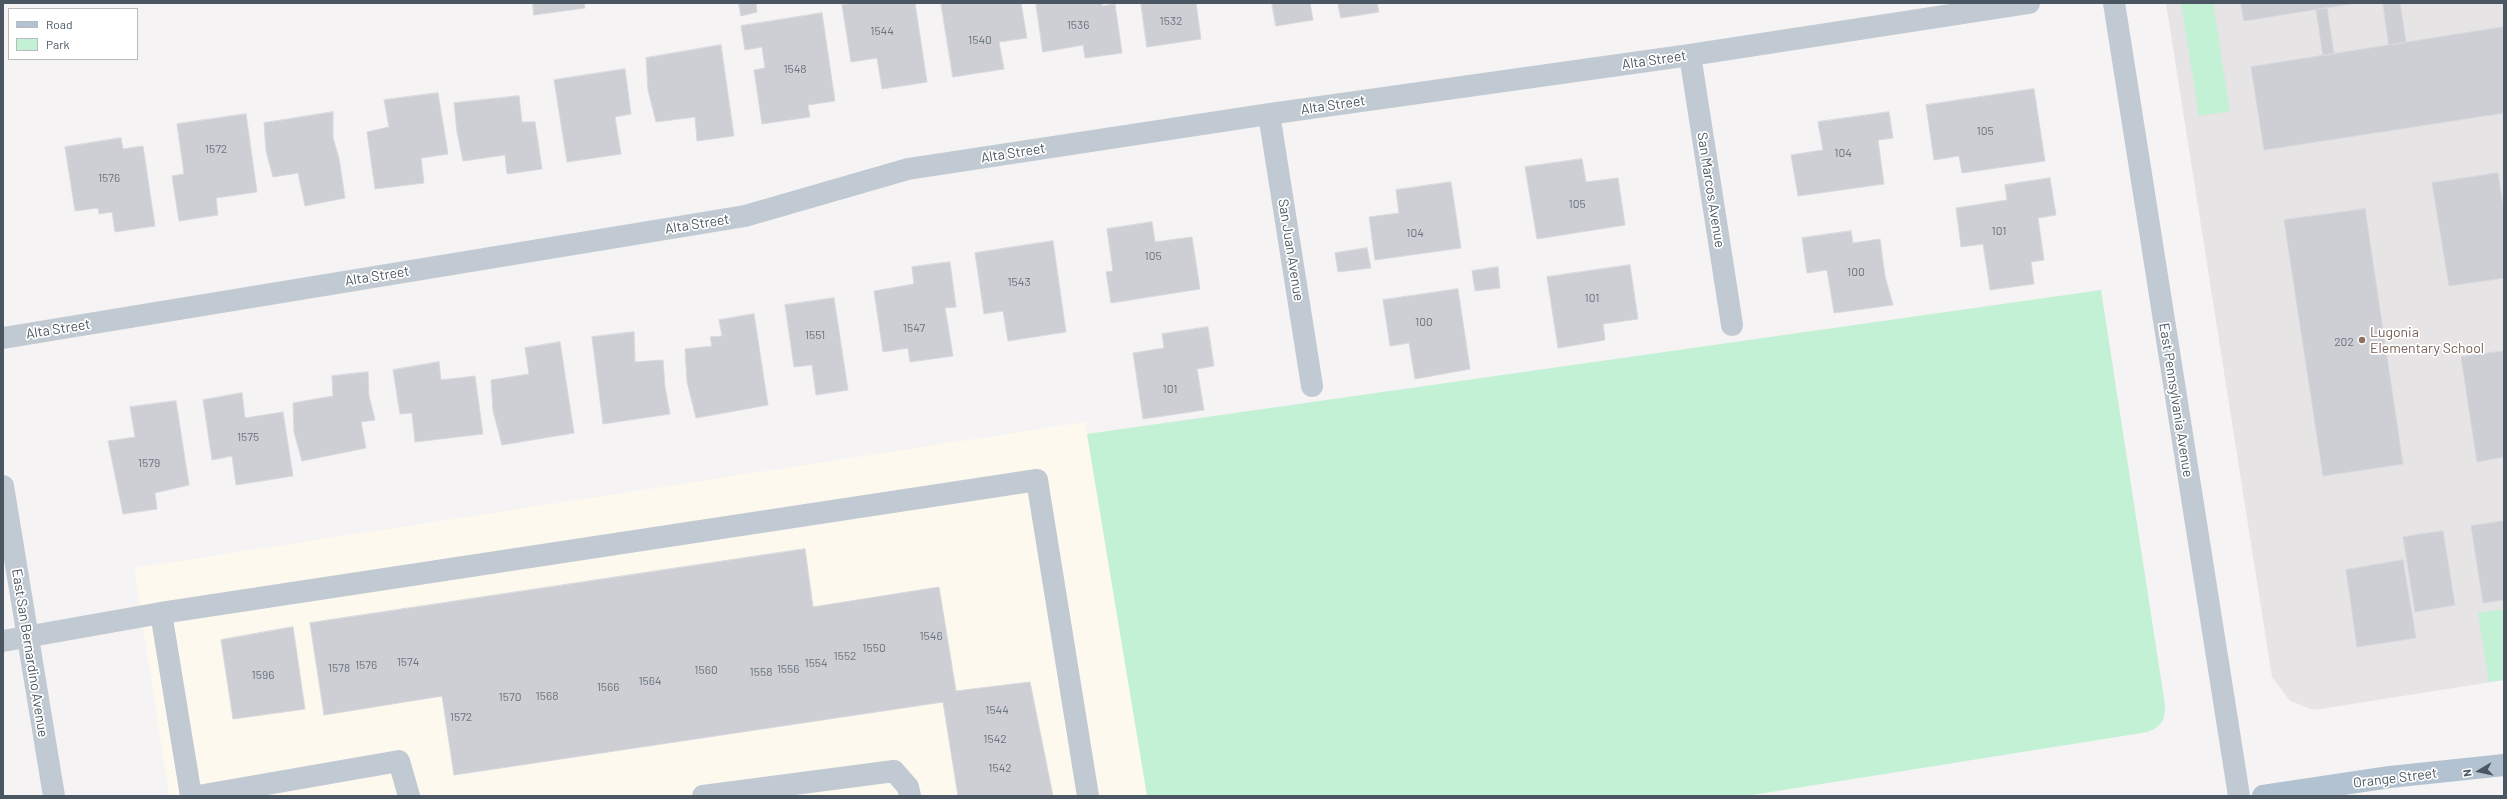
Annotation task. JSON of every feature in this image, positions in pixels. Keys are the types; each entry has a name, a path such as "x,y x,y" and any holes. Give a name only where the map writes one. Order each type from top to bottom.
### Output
{"main road":[{"name":"Orange Street","path":"2263,796 2390,777 2504,765"}],"street":[{"name":"Alta Street","path":"3,338 745,216 908,169 1269,114 1690,55 2029,3"},
{"name":"East Pennsylvania Avenue","path":"2114,3 2239,796"},
{"name":"San Marcos Avenue","path":"1690,55 1732,325"},
{"name":"San Juan Avenue","path":"1269,114 1312,386"},
{"path":"3,642 161,613 1038,480 1088,796"},
{"name":"East San Bernardino Avenue","path":"3,486 54,796"},
{"path":"161,613 191,796"},
{"path":"198,796 399,761 409,796"},
{"path":"704,796 894,771 908,788 910,796"}],"shaded area":[{"name":"Lugonia Elementary School","path":"2166,3 2504,3 2504,680 2314,710 2290,701 2272,677"},
{"path":"1085,422 1147,796 169,796 134,568"}],"green space":[{"path":"2181,3 2213,3 2230,111 2199,116"},
{"path":"2101,290 2165,705 2162,722 2153,730 1746,796 1147,796 1087,434"},
{"path":"2504,609 2504,680 2489,682 2478,613"}],"building":[{"path":"533,3 584,3 585,8 534,15"},
{"path":"739,3 756,3 757,12 741,16"},
{"path":"852,3 915,3 927,82 882,89 877,58 851,62 842,5"},
{"path":"941,3 1021,3 1027,38 999,42 1004,69 953,77"},
{"path":"1036,3 1102,3 1102,6 1115,4 1122,53 1085,58 1083,45 1043,52"},
{"path":"1141,3 1196,3 1201,39 1147,47"},
{"path":"1272,3 1310,3 1313,20 1276,26"},
{"path":"1338,3 1377,3 1379,12 1341,18"},
{"path":"2241,3 2357,3 2244,21"},
{"path":"2383,3 2400,3 2406,42 2389,45"},
{"path":"2327,8 2334,54 2323,56 2316,10"},
{"path":"822,13 835,101 808,105 810,117 762,124 754,70 765,68 762,47 745,50 741,26"},
{"path":"2504,27 2504,113 2264,150 2251,67"},
{"path":"721,45 734,136 697,141 695,117 656,122 648,90 646,58"},
{"path":"625,69 631,114 615,117 621,154 567,162 554,80"},
{"path":"2034,89 2045,161 1962,173 1959,156 1934,160 1926,105"},
{"path":"438,93 448,154 421,158 424,183 375,189 367,132 389,127 384,100"},
{"path":"519,96 522,122 535,122 542,169 507,174 505,155 463,161 457,132 454,103"},
{"path":"333,112 333,138 339,158 345,198 305,206 298,173 273,177 266,151 264,123"},
{"path":"1889,112 1893,138 1878,140 1884,184 1798,196 1791,155 1823,150 1818,122"},
{"path":"246,114 257,192 216,198 218,215 179,221 172,176 184,174 177,124"},
{"path":"121,138 123,149 143,146 155,226 115,232 112,212 99,214 98,208 75,211 65,147"},
{"path":"1582,159 1586,182 1618,178 1625,225 1537,239 1525,167"},
{"path":"2498,173 2504,213 2504,278 2449,286 2432,183"},
{"path":"2050,178 2056,215 2038,218 2044,260 2031,262 2034,284 1990,290 1983,244 1961,247 1956,208 2007,200 2005,185"},
{"path":"1451,182 1461,248 1375,260 1369,217 1399,213 1396,190"},
{"path":"2365,209 2403,464 2323,476 2284,220"},
{"path":"1152,222 1155,242 1192,237 1200,289 1111,303 1106,272 1113,271 1107,229"},
{"path":"1851,231 1853,243 1880,239 1885,276 1893,305 1834,313 1827,270 1807,273 1802,238"},
{"path":"1053,241 1066,332 1008,341 1003,311 984,314 975,253"},
{"path":"1367,248 1371,268 1338,272 1335,253"},
{"path":"950,262 956,307 945,308 953,356 910,362 908,348 883,352 874,291 914,284 912,267"},
{"path":"1630,265 1638,319 1603,324 1605,340 1558,348 1547,277"},
{"path":"1498,267 1500,288 1475,291 1472,271"},
{"path":"1458,289 1470,369 1415,379 1409,343 1390,346 1383,300"},
{"path":"834,298 848,390 816,395 812,365 794,367 785,305"},
{"path":"754,314 768,405 696,418 687,382 685,349 712,346 710,337 722,336 719,320"},
{"path":"1208,327 1214,366 1197,369 1204,410 1143,419 1133,353 1164,348 1162,334"},
{"path":"634,332 635,362 663,360 665,387 670,414 603,424 592,337"},
{"path":"560,342 574,433 502,445 493,411 491,380 529,374 525,348"},
{"path":"2504,351 2504,457 2477,462 2461,357"},
{"path":"439,362 441,380 475,376 483,434 415,442 412,413 400,414 393,370"},
{"path":"368,372 369,396 375,420 361,422 366,448 302,461 294,432 293,403 333,396 332,376"},
{"path":"242,393 245,418 283,412 293,476 236,485 232,456 212,460 203,400"},
{"path":"176,401 189,485 155,493 157,509 123,514 108,441 135,437 130,407"},
{"path":"2504,521 2504,600 2483,603 2471,526"},
{"path":"2443,531 2455,605 2415,612 2403,537"},
{"path":"805,549 813,607 939,587 956,691 1030,682 1053,796 958,796 943,702 454,775 442,696 324,715 310,623"},
{"path":"2403,560 2416,638 2357,647 2346,570"},
{"path":"293,627 305,709 233,719 221,640"}],"place":[{"name":"Lugonia Elementary School","path":"2362,340"}]}
